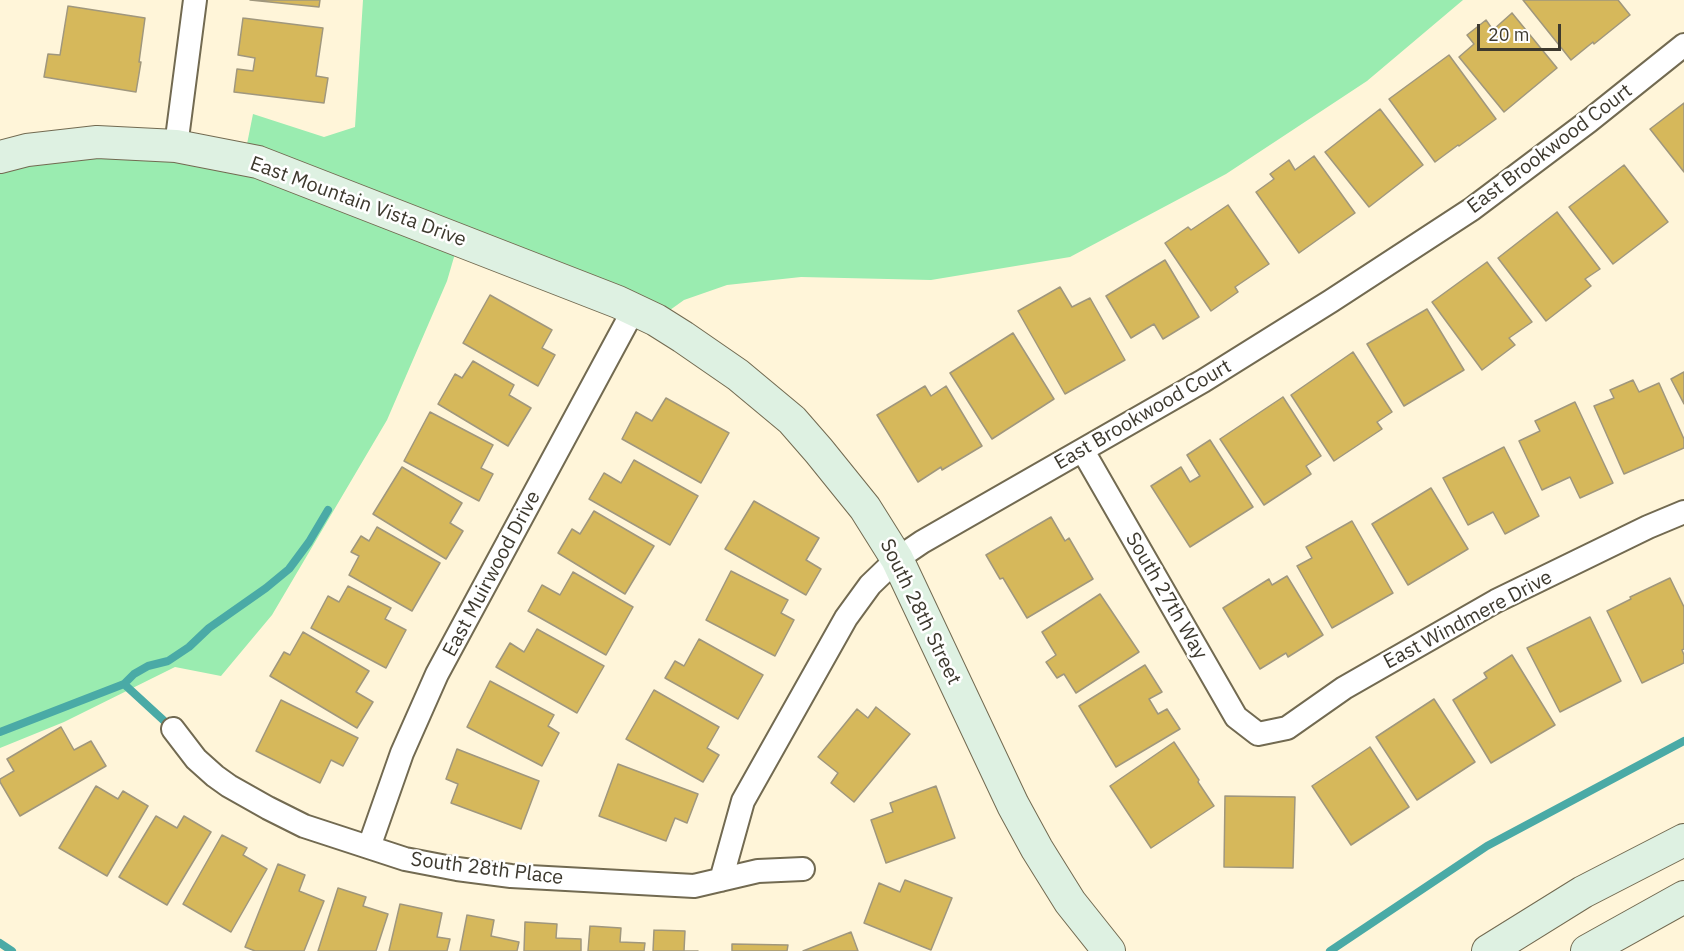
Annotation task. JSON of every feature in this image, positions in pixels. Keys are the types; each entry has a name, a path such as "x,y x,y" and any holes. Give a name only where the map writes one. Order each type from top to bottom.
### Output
{"street":[{"path":"176,146 195,0"},
{"name":"East Brookwood Court","path":"722,880 742,801 846,618 870,585 897,559 922,542 1223,369 1472,209 1589,121 1684,45"},
{"name":"East Mountain Vista Drive","path":"0,157 27,150 97,142 176,146 258,162 588,289 634,309"},
{"name":"South 28th Street","path":"634,309 683,337 738,375 792,420 865,508 897,559 1013,805 1037,849 1070,902 1110,951"},
{"name":"East Muirwood Drive","path":"369,847 402,753 437,674 634,309"},
{"name":"South 27th Way","path":"1083,451 1236,717 1258,734"},
{"name":"East Windmere Drive","path":"1258,734 1287,728 1344,688 1496,602 1648,527 1684,512"},
{"name":"South 28th Place","path":"173,729 196,759 229,786 304,826 405,859 511,876 694,886 758,871 803,869"},
{"path":"1488,951 1583,892 1684,840"},
{"path":"1587,951 1684,897"}],"green space":[{"path":"363,0 1463,0 1367,81 1226,174 1070,257 931,280 801,277 727,285 684,300 656,320 459,240 447,281 387,420 272,615 221,676 175,667 64,722 0,748 0,157 244,159 253,114 324,137 355,127"}],"building":[{"path":"250,0 320,0 319,7"},
{"path":"1523,0 1618,0 1630,15 1571,60"},
{"path":"68,6 145,18 136,92 44,77 48,54 60,55"},
{"path":"1512,13 1557,68 1504,112 1459,57 1474,44 1467,35 1486,20 1493,30"},
{"path":"243,18 323,28 316,76 328,78 324,103 234,92 237,69 253,71 255,58 238,55"},
{"path":"1449,55 1496,119 1435,162 1389,99"},
{"path":"1684,103 1684,172 1650,129"},
{"path":"1380,109 1423,165 1369,207 1325,152"},
{"path":"1314,156 1355,213 1299,253 1256,192 1274,179 1270,174 1289,160 1295,170"},
{"path":"1624,165 1668,222 1613,264 1569,207"},
{"path":"1228,205 1269,264 1235,287 1238,292 1211,311 1165,243 1188,227 1191,230"},
{"path":"1557,212 1600,269 1585,279 1591,286 1546,321 1498,258"},
{"path":"1165,260 1199,317 1163,339 1154,324 1131,338 1106,296"},
{"path":"1487,262 1532,322 1509,338 1515,345 1482,370 1432,302"},
{"path":"1060,287 1072,307 1090,298 1125,360 1065,394 1018,311"},
{"path":"490,295 552,330 542,348 555,355 538,386 463,343"},
{"path":"1427,309 1464,370 1404,406 1367,344"},
{"path":"1013,333 1054,399 992,439 950,373"},
{"path":"1353,352 1392,412 1377,422 1382,429 1334,461 1291,395"},
{"path":"473,361 514,385 509,395 531,408 508,446 438,404 455,374 462,378"},
{"path":"1684,372 1684,404 1671,379"},
{"path":"1633,380 1639,392 1659,383 1684,439 1684,448 1624,474 1594,406 1614,398 1610,390"},
{"path":"925,386 931,396 946,386 982,446 918,482 877,415"},
{"path":"1283,397 1321,456 1306,466 1311,474 1264,505 1220,439"},
{"path":"666,398 729,433 701,483 622,439 636,412 652,421"},
{"path":"1575,402 1613,483 1580,498 1570,477 1542,490 1519,441 1540,431 1535,421"},
{"path":"430,412 493,445 481,468 493,474 479,501 404,461"},
{"path":"1210,440 1253,507 1190,547 1151,486 1181,467 1190,482 1200,476 1187,455"},
{"path":"1504,447 1539,516 1505,534 1493,512 1468,525 1443,478"},
{"path":"634,460 698,496 670,545 589,499 604,473 621,483"},
{"path":"402,467 462,503 450,523 463,531 446,559 373,514"},
{"path":"1431,488 1468,549 1408,585 1372,524"},
{"path":"754,501 819,538 806,560 821,569 806,595 725,549"},
{"path":"594,511 654,546 625,594 558,553 572,529 580,534"},
{"path":"1051,517 1065,541 1069,538 1093,579 1027,618 986,555"},
{"path":"1352,521 1393,593 1332,628 1297,566 1312,558 1306,547"},
{"path":"377,527 440,563 412,611 349,575 359,556 351,552 361,536 369,541"},
{"path":"731,571 788,600 781,613 794,620 775,656 706,620"},
{"path":"573,572 633,607 606,655 528,611 542,585 560,595"},
{"path":"1287,576 1323,635 1288,657 1286,653 1260,669 1223,608 1269,579 1272,585"},
{"path":"1670,578 1684,607 1684,649 1682,650 1684,663 1642,683 1607,611"},
{"path":"348,586 391,608 385,619 406,630 386,668 311,628 328,596 339,602"},
{"path":"1100,594 1139,652 1076,693 1064,674 1057,678 1046,662 1056,655 1042,632"},
{"path":"1590,617 1621,681 1560,712 1527,648"},
{"path":"537,629 604,666 577,713 496,667 510,643 524,652"},
{"path":"303,632 369,671 356,692 373,702 357,728 270,676 284,652 290,655"},
{"path":"699,639 763,675 738,719 665,678 675,661 684,666"},
{"path":"1512,655 1555,725 1491,763 1453,700 1487,678 1484,673"},
{"path":"1145,665 1162,692 1149,699 1158,714 1167,709 1180,729 1116,767 1079,706"},
{"path":"490,681 554,715 548,726 559,733 542,766 467,727"},
{"path":"654,690 719,727 707,748 719,755 703,782 626,739"},
{"path":"1434,699 1475,762 1417,800 1376,737"},
{"path":"281,700 358,738 343,766 331,760 320,783 256,751"},
{"path":"876,707 910,734 854,802 831,783 838,773 818,757 857,709 868,718"},
{"path":"61,727 74,750 91,741 106,766 20,816 0,782 0,779 14,771 7,759"},
{"path":"1174,742 1214,806 1151,848 1110,786"},
{"path":"1370,747 1409,807 1351,845 1312,786"},
{"path":"457,749 539,781 521,829 451,803 458,784 446,779"},
{"path":"618,764 698,794 687,823 675,818 666,841 599,816"},
{"path":"96,786 118,799 123,791 148,806 107,876 59,848"},
{"path":"936,786 955,838 886,863 871,820 893,812 890,803"},
{"path":"1225,796 1295,797 1293,868 1224,867"},
{"path":"156,816 177,828 184,816 211,832 167,905 119,877"},
{"path":"222,835 247,848 243,855 267,869 231,932 183,904"},
{"path":"278,864 305,875 299,891 324,901 304,951 255,951 245,947"},
{"path":"905,880 952,898 931,950 864,923 879,883 900,892"},
{"path":"338,888 366,897 363,906 388,914 376,951 318,951"},
{"path":"400,904 442,913 437,937 450,939 447,951 389,951"},
{"path":"467,915 494,920 491,936 519,942 517,951 460,951"},
{"path":"525,922 557,924 556,938 581,939 581,951 524,951"},
{"path":"590,926 621,928 620,942 645,943 644,951 588,951"},
{"path":"654,930 685,931 684,951 653,951"},
{"path":"851,932 858,951 803,951"},
{"path":"732,944 788,945 787,951 732,951"}],"waterway":[{"path":"124,684 134,674 148,666 168,661 189,647 209,628 289,569 328,510"},
{"path":"0,732 124,684 173,729"},
{"path":"1330,951 1487,846 1684,741"},
{"path":"0,943 12,951"}]}
